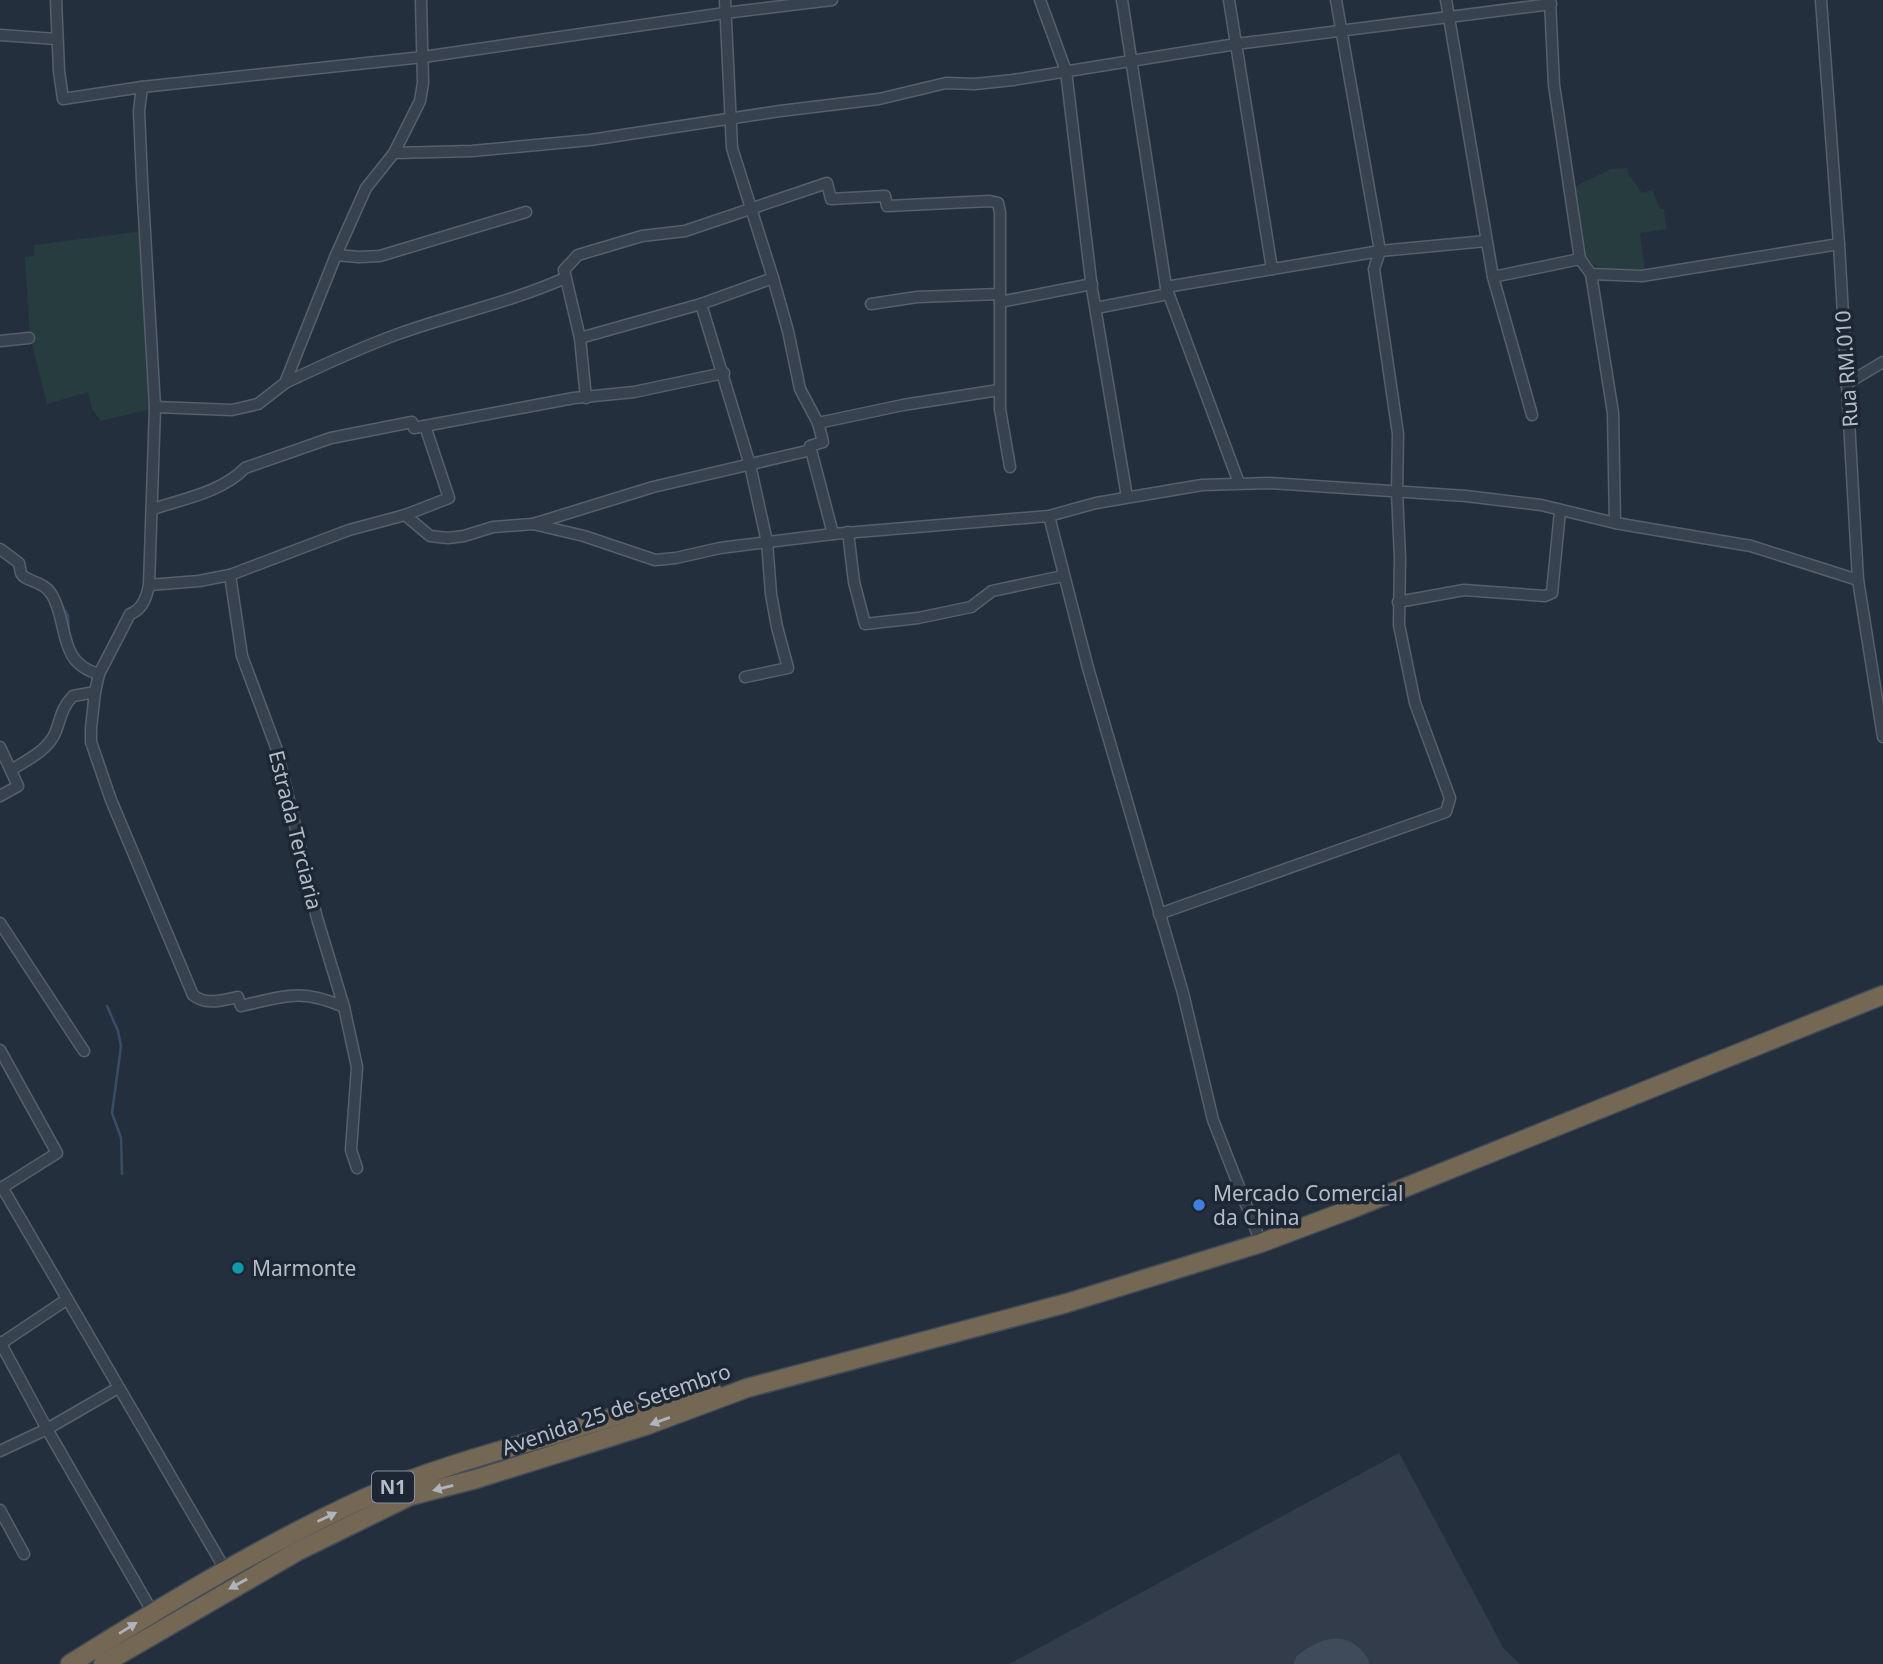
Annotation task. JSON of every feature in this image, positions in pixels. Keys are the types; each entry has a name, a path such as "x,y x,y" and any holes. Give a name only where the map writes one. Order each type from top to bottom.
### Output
{"highway":[{"name":"N1","path":"747,1388 1067,1303 1261,1243 1883,995"},
{"name":"Avenida 25 de Setembro","path":"71,1664 226,1571 311,1524 367,1497 423,1476 678,1398 747,1388"},
{"name":"Avenida 25 de Setembro","path":"103,1664 298,1551 410,1496 476,1479 632,1431 747,1388"}],"street":[{"path":"56,0 56,39 64,99 142,87 423,57 832,0"},
{"path":"285,383 366,188 394,153 419,101 423,83 421,0"},
{"path":"725,0 732,148 788,331 800,389 818,424 823,442 810,446 833,534"},
{"path":"1040,0 1066,71 1092,284 1127,497"},
{"path":"1122,0 1167,290 1239,484"},
{"path":"1229,0 1272,269"},
{"path":"1159,914 1446,812 1450,798 1415,703 1399,625 1398,434 1374,269 1380,251 1336,0"},
{"path":"1446,0 1493,277 1532,415"},
{"name":"Rua RM.010","path":"1821,0 1839,244 1858,580 1883,737"},
{"path":"394,153 472,151 577,141 879,99 946,83 975,84 1236,44 1550,2 1554,85 1580,259 1591,274 1613,413 1615,523"},
{"path":"0,35 56,39"},
{"path":"142,87 139,111 155,407 149,585 146,597 135,612 130,614 99,674 94,692 91,728 96,759 193,995 203,1001 212,1002 238,997 241,1006 306,994 344,1007"},
{"path":"586,398 580,338 564,270 578,255 642,236 685,231 827,184 831,199 885,197 887,206 990,201 998,203 999,390 1010,467"},
{"path":"336,255 380,257 526,212"},
{"path":"1096,308 1167,290 1272,269 1380,251 1486,241"},
{"path":"1591,274 1642,276 1839,244"},
{"path":"1493,277 1580,259"},
{"path":"155,407 232,410 258,404 285,383 359,348 536,291 565,278"},
{"path":"580,338 701,303 773,278"},
{"path":"871,304 917,297 1000,298 1092,284"},
{"path":"701,303 750,465 767,542 773,605 789,668 745,677"},
{"path":"0,341 29,338"},
{"path":"1846,384 1883,362"},
{"path":"153,509 203,493 235,478 245,468 331,438 412,422 414,428 634,392 724,373"},
{"path":"818,424 903,405 999,390"},
{"path":"149,585 199,581 229,575 349,530 405,515 449,498 425,426"},
{"path":"405,515 430,536 464,536 493,527 533,524 653,487 811,450"},
{"path":"1227,484 1258,483"},
{"path":"533,524 584,536 656,560 848,532 1049,516 1127,497 1202,485 1258,483 1479,497 1541,505 1615,523 1751,546 1858,580"},
{"path":"1398,602 1464,590 1545,596 1552,593 1560,511"},
{"path":"1049,516 1087,668 1183,993 1213,1120 1261,1243"},
{"path":"848,532 854,582 865,625 909,620 971,607 992,591 1063,576"},
{"path":"0,549 19,563 21,573 25,577 45,585 58,608 64,641 70,651 80,665 99,674"},
{"name":"Estrada Terciaria","path":"229,575 242,656 277,750 317,918 344,1007 357,1067 351,1150 357,1168"},
{"path":"10,770 37,754 51,741 65,704 73,696 94,692"},
{"path":"0,747 18,786 0,796"},
{"path":"0,923 85,1051"},
{"path":"0,1050 57,1153 1,1188 226,1571"},
{"path":"66,1300 0,1343 153,1613"},
{"path":"0,1451 47,1429 118,1388"},
{"path":"0,1510 24,1554"}],"shaded area":[{"path":"1399,1453 1504,1649 1520,1664 1009,1664"}],"green space":[{"path":"1627,168 1642,193 1652,190 1660,209 1664,209 1666,229 1640,233 1645,271 1628,272 1602,268 1594,265 1582,254 1572,188 1611,169"},
{"path":"143,231 155,408 101,421 92,409 88,392 47,404 30,336 25,257 34,256 34,245"}],"waterway":[{"path":"61,604 68,616 69,634"},
{"path":"107,1006 118,1031 121,1046 112,1113 121,1138 122,1174"}],"taxiway":[{"path":"1307,1664 1333,1652 1345,1653 1356,1664"}],"place":[{"name":"Mercado Comercial da China","path":"1199,1205"},
{"name":"Marmonte","path":"238,1268"}]}
